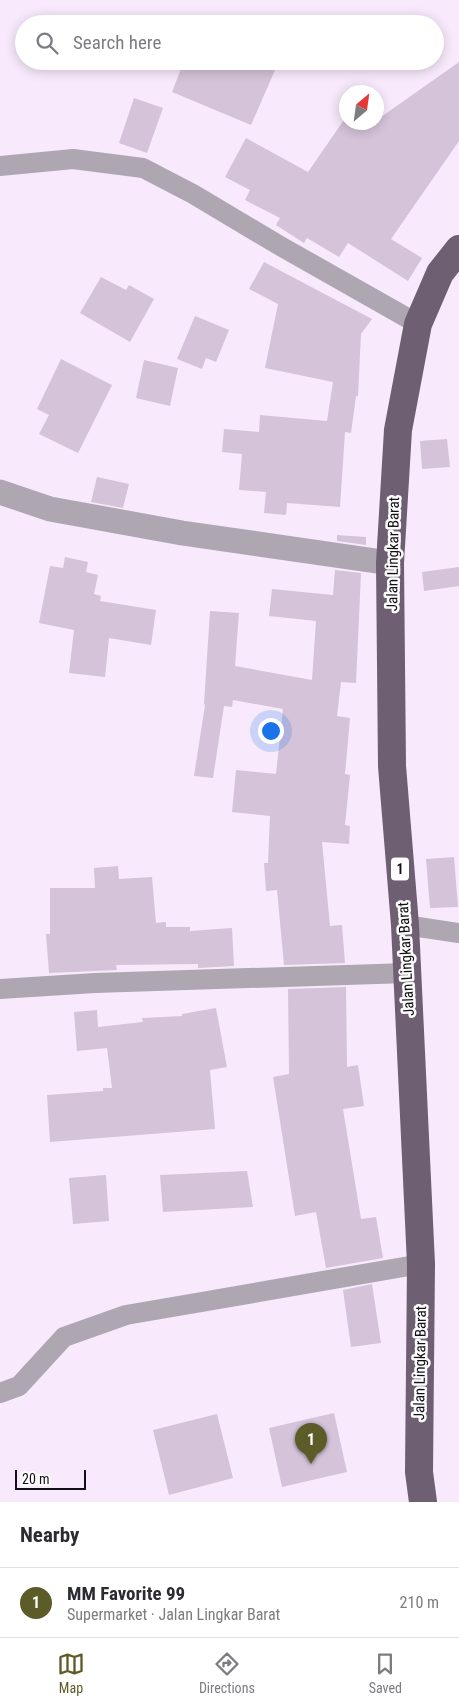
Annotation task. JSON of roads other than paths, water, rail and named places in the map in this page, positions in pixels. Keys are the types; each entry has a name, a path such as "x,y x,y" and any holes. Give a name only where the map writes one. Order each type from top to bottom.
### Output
{"highway":[{"name":"Jalan Lingkar Barat","path":"423,1502 419,1472 421,1264 408,973 392,766 390,563 398,430 418,324 440,273 459,248"}],"street":[{"path":"0,166 73,159 143,168 193,194 418,324"},
{"path":"0,492 50,508 78,514 182,532 390,563"},
{"path":"405,925 459,933"},
{"path":"0,989 96,983 408,973"},
{"path":"0,1393 19,1386 64,1337 126,1315 421,1264"}],"place":[{"name":"MM Favorite 99","path":"311,1464"}]}
